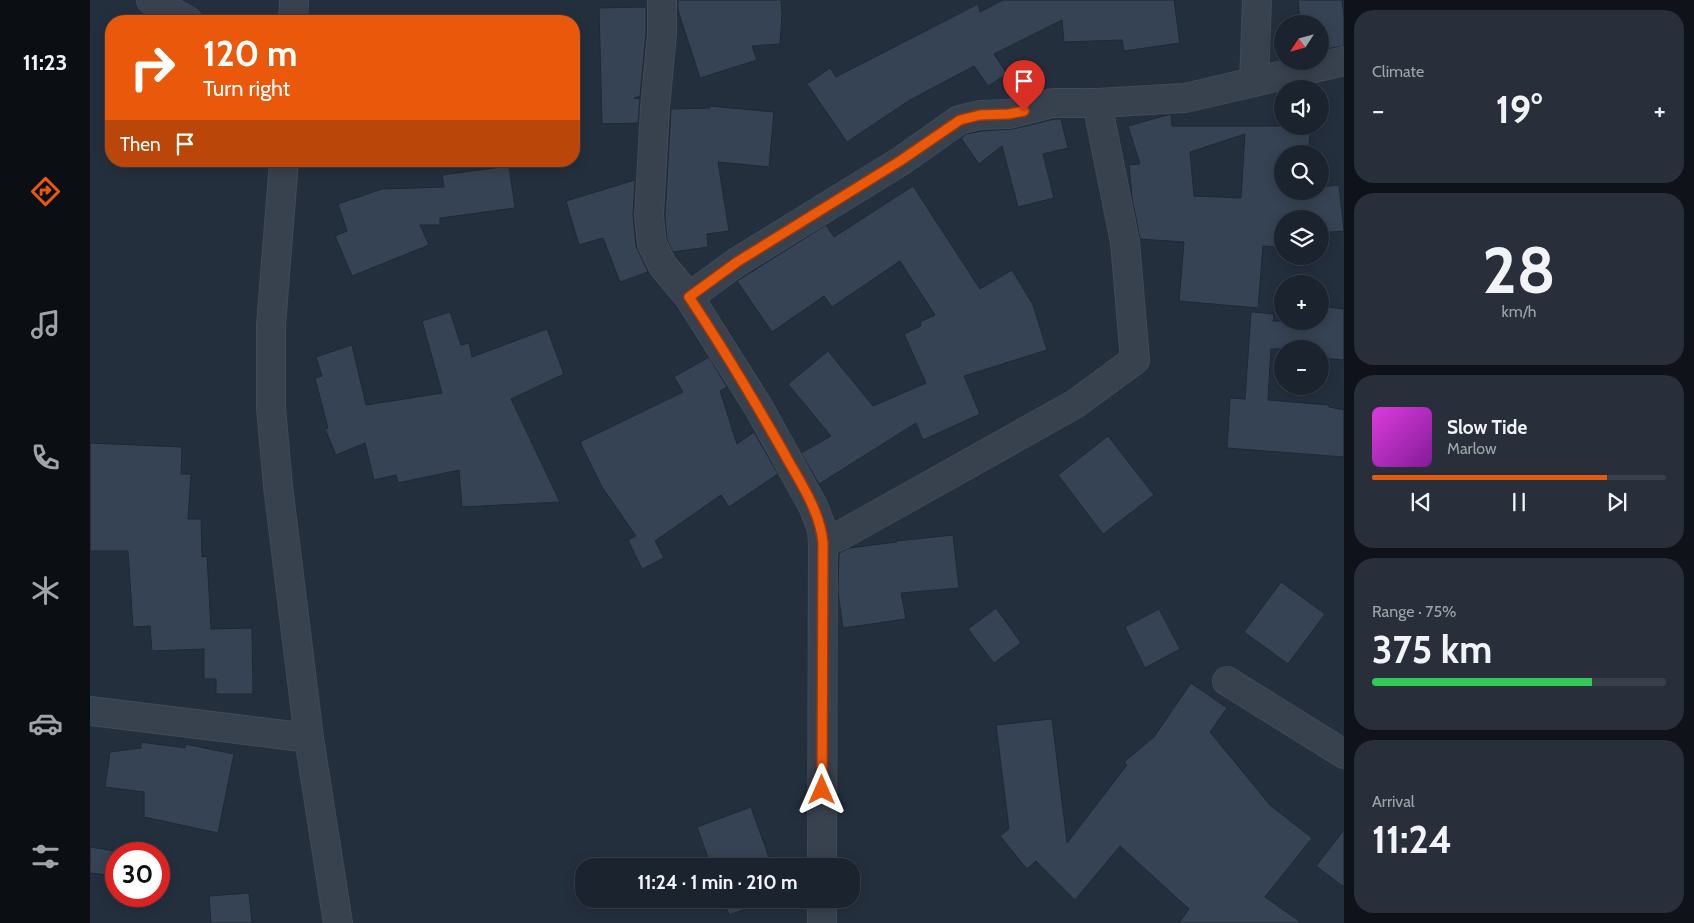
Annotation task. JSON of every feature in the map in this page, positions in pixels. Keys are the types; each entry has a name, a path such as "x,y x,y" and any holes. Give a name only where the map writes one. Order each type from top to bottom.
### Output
{"street":[{"path":"151,0 177,15"},
{"path":"293,15 294,0"},
{"path":"662,0 662,34 654,108 649,216 652,244 663,266 689,297 759,408 796,475 822,529 822,858"},
{"path":"1254,82 1257,0"},
{"path":"689,297 737,262 900,161 960,120 980,115 1009,114 1053,104 1185,98 1344,61"},
{"path":"823,543 843,534 1075,404 1135,360 1125,242 1097,103"},
{"path":"284,167 271,325 271,407 278,486 309,738 338,923"},
{"path":"1228,681 1344,754"},
{"path":"90,711 309,738"},
{"path":"822,908 822,923"}],"building":[{"path":"678,0 781,0 780,44 752,46 757,60 700,78 678,10"},
{"path":"1003,0 1174,0 1180,43 1124,51 1122,40 1064,42 1062,20 994,54 1007,74 988,86 974,66 910,100 847,142 807,84 830,68 836,77 978,4 980,12"},
{"path":"1298,0 1342,0 1344,46 1329,48 1329,15 1299,15"},
{"path":"646,7 646,33 640,96 634,98 640,99 638,123 602,124 599,8"},
{"path":"710,106 774,112 769,167 718,162 729,231 707,234 708,247 673,252 667,240 665,216 671,109 710,108"},
{"path":"1171,114 1172,126 1274,126 1274,135 1310,135 1309,145 1274,145 1274,200 1329,200 1329,186 1339,185 1344,231 1329,232 1329,210 1274,210 1274,247 1263,246 1258,308 1179,301 1184,242 1140,239 1132,198 1129,165 1140,164 1128,126","holes":["1245,134 1241,198 1194,196 1190,152"]},
{"path":"1061,119 1068,148 1043,154 1054,198 1018,207 1002,146 979,164 961,138 966,134 1013,129"},
{"path":"509,167 515,208 440,218 440,225 420,225 429,245 352,276 335,236 347,231 338,204 382,189 444,187 442,175"},
{"path":"635,180 633,215 636,246 648,272 620,282 603,238 579,245 566,201"},
{"path":"913,186 980,289 1012,270 1033,305 1047,350 964,376 980,414 923,440 916,423 819,484 801,453 831,436 788,384 828,351 873,406 926,383 904,334 921,326 920,322 935,315 900,261 832,307 824,296 772,332 737,281 826,225 834,237"},
{"path":"1329,307 1344,309 1344,360 1329,359 1329,340 1274,340 1274,349 1271,349 1268,400 1329,405 1329,407 1344,410 1344,457 1227,448 1230,398 1245,399 1251,312 1274,314 1274,330 1329,330"},
{"path":"450,312 461,345 469,343 472,357 547,329 564,374 511,399 560,502 462,507 459,470 398,483 396,475 374,480 365,443 336,455 325,429 328,428 315,378 322,376 316,357 352,345 366,405 442,393 422,321"},
{"path":"709,357 727,387 720,391 737,444 754,432 778,474 729,507 721,495 655,541 664,558 642,569 628,540 636,536 602,487 580,442 683,392 674,377"},
{"path":"1108,436 1154,495 1103,534 1058,475"},
{"path":"90,443 182,447 181,474 191,474 188,519 201,519 202,557 207,556 211,629 252,628 253,694 216,694 216,679 204,679 204,649 152,651 150,626 133,627 128,551 90,551"},
{"path":"953,535 959,588 901,593 906,619 843,628 838,592 839,553 849,548"},
{"path":"1281,582 1325,614 1288,664 1244,632"},
{"path":"996,608 1021,643 994,663 968,629"},
{"path":"1159,609 1180,649 1145,668 1125,627"},
{"path":"1191,683 1227,708 1210,732 1270,805 1312,838 1265,897 1302,923 1179,923 1189,909 1120,846 1075,900 1036,861 1027,869 1000,836 1009,829 996,725 1052,719 1067,843 1127,765 1124,762 1154,737"},
{"path":"141,742 185,748 185,744 234,754 218,833 144,817 144,792 105,787 110,752 141,748"},
{"path":"751,807 769,858 708,858 697,827"},
{"path":"1344,830 1344,887 1316,866"},
{"path":"90,847 105,849 105,875 90,873"},
{"path":"249,893 252,923 211,923 209,896"},
{"path":"726,908 749,908 729,915"}],"route":[{"path":"822,790 822,529 796,475 759,408 689,297 737,262 900,161 960,120 980,115 1009,114 1024,111"}]}
